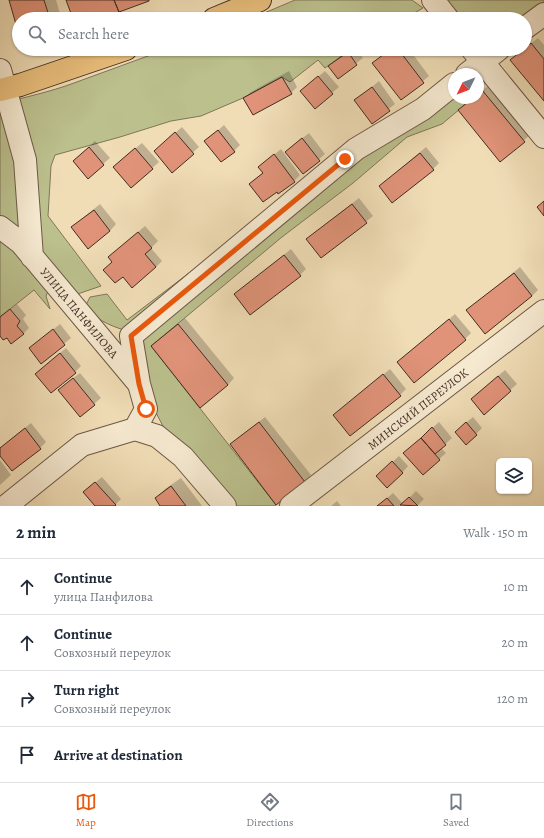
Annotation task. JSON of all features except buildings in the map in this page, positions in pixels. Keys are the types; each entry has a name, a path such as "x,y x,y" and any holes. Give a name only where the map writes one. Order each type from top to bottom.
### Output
{"main road":[{"path":"231,12 260,0"},
{"path":"2,83 20,85 105,56"}],"street":[{"path":"433,0 442,12"},
{"path":"532,23 544,14"},
{"path":"486,56 474,62 544,137"},
{"path":"2,83 24,160 32,257"},
{"path":"82,317 114,333 131,336 356,149 423,109 448,89"},
{"name":"УЛИЦА ПАНФИЛОВА","path":"0,227 21,243 139,384 146,409 135,429"},
{"name":"МИНСКИЙ ПЕРЕУЛОК","path":"291,506 544,311"},
{"path":"131,336 139,384"},
{"path":"6,506 82,445 135,429 157,436 183,457 225,506"}],"green space":[{"path":"295,0 412,0 423,8 416,12 267,12"},
{"path":"445,0 544,0 544,4 532,13 454,12"},
{"path":"148,56 341,56 325,68 318,60 290,82 282,77 243,98 201,116 171,121 55,155 51,166 48,216 101,286 66,298 0,227 0,104 65,86"},
{"path":"448,102 448,104 466,104 442,124 407,137 353,183 282,237 151,346 276,505 235,506 166,432 151,403 139,337 332,175"},
{"path":"345,155 124,330 103,321 93,315 85,307 90,297 107,294 127,320"},
{"path":"0,231 51,284 46,296 50,309 34,290 0,317"}],"route":[{"path":"146,409 139,384 131,336 345,159"}]}
